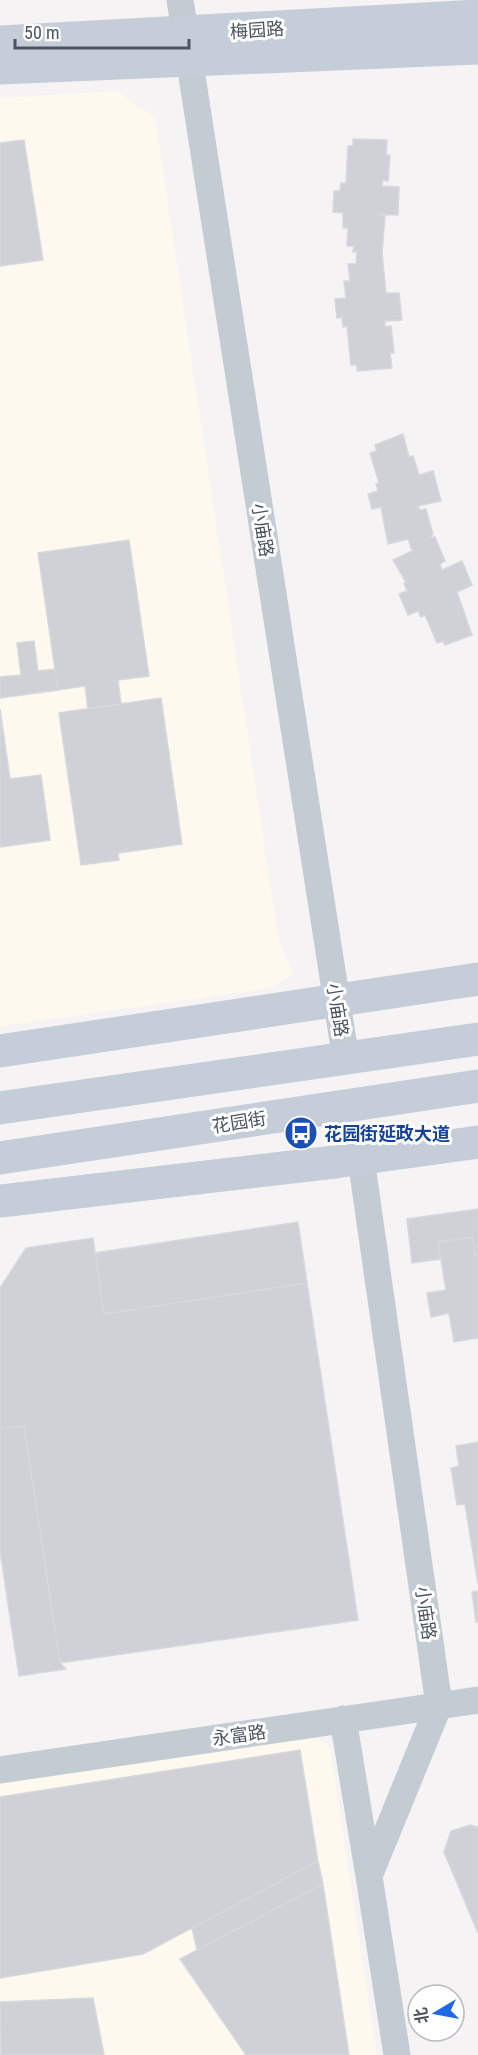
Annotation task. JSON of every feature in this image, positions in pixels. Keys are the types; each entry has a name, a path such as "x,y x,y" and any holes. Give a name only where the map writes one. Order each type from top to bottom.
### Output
{"street":[{"name":"小庙路","path":"180,0 346,1060"},
{"name":"梅园路","path":"0,68 478,16"},
{"name":"梅园路","path":"0,42 187,48 478,48"},
{"path":"0,1052 478,979"},
{"path":"0,1108 478,1040"},
{"name":"花园街","path":"0,1158 478,1086"},
{"path":"0,1201 361,1159 478,1142"},
{"name":"小庙路","path":"361,1159 439,1706"},
{"name":"永富路","path":"0,1770 478,1700"},
{"path":"369,1876 439,1706"},
{"path":"343,1719 396,2055"}],"shaded area":[{"path":"117,91 155,117 279,941 293,973 271,988 0,1026 0,98"},
{"path":"316,1737 330,1748 377,2055 0,2055 0,1784"}],"building":[{"path":"353,139 387,140 386,155 390,155 388,181 383,180 382,186 399,187 398,215 379,214 385,216 382,253 386,293 399,293 402,320 385,321 385,327 391,326 394,353 390,353 392,368 357,371 357,365 351,365 347,326 343,327 342,317 337,318 335,299 346,298 344,281 350,281 348,264 356,264 357,252 353,252 354,246 347,246 348,228 343,228 343,213 333,212 334,191 340,191 341,183 346,183 348,146 353,146"},
{"path":"24,140 43,260 0,266 0,143"},
{"path":"403,434 409,457 413,456 419,475 433,471 441,501 418,506 420,510 426,509 433,534 430,537 435,537 445,561 440,564 442,570 462,561 472,585 457,592 472,635 445,645 443,641 437,643 425,615 421,617 418,611 408,615 399,594 407,591 404,583 406,582 393,560 412,551 408,539 388,544 381,507 372,509 368,494 378,491 376,484 379,483 370,453 377,451 375,445"},
{"path":"129,540 149,676 118,680 121,704 88,709 85,686 58,690 38,553"},
{"path":"34,641 38,671 55,669 58,690 0,698 0,677 21,675 17,643"},
{"path":"161,698 182,844 118,853 119,860 81,865 59,713"},
{"path":"0,709 10,779 41,775 50,840 0,847"},
{"path":"478,1209 478,1254 475,1255 473,1237 438,1242 441,1259 412,1263 407,1219"},
{"path":"298,1222 307,1283 104,1314 95,1253"},
{"path":"473,1237 475,1255 478,1254 478,1338 454,1342 449,1313 431,1317 427,1293 446,1290 438,1242"},
{"path":"93,1238 104,1314 307,1283 358,1620 60,1663 24,1426 0,1429 0,1288 26,1248"},
{"path":"24,1426 60,1663 66,1669 19,1676 0,1551 0,1429"},
{"path":"478,1442 478,1584 465,1504 457,1505 451,1468 459,1466 456,1446"},
{"path":"478,1591 478,1622 476,1622 472,1592"},
{"path":"300,1750 318,1861 143,1954 0,1978 0,1797"},
{"path":"470,1825 478,1827 478,1933 444,1852 451,1831"},
{"path":"318,1861 323,1884 197,1950 192,1928"},
{"path":"323,1884 349,2055 246,2055 180,1959"},
{"path":"93,1998 104,2055 1,2055 0,2002"}],"place":[{"name":"花园街延政大道","path":"301,1133"}]}
